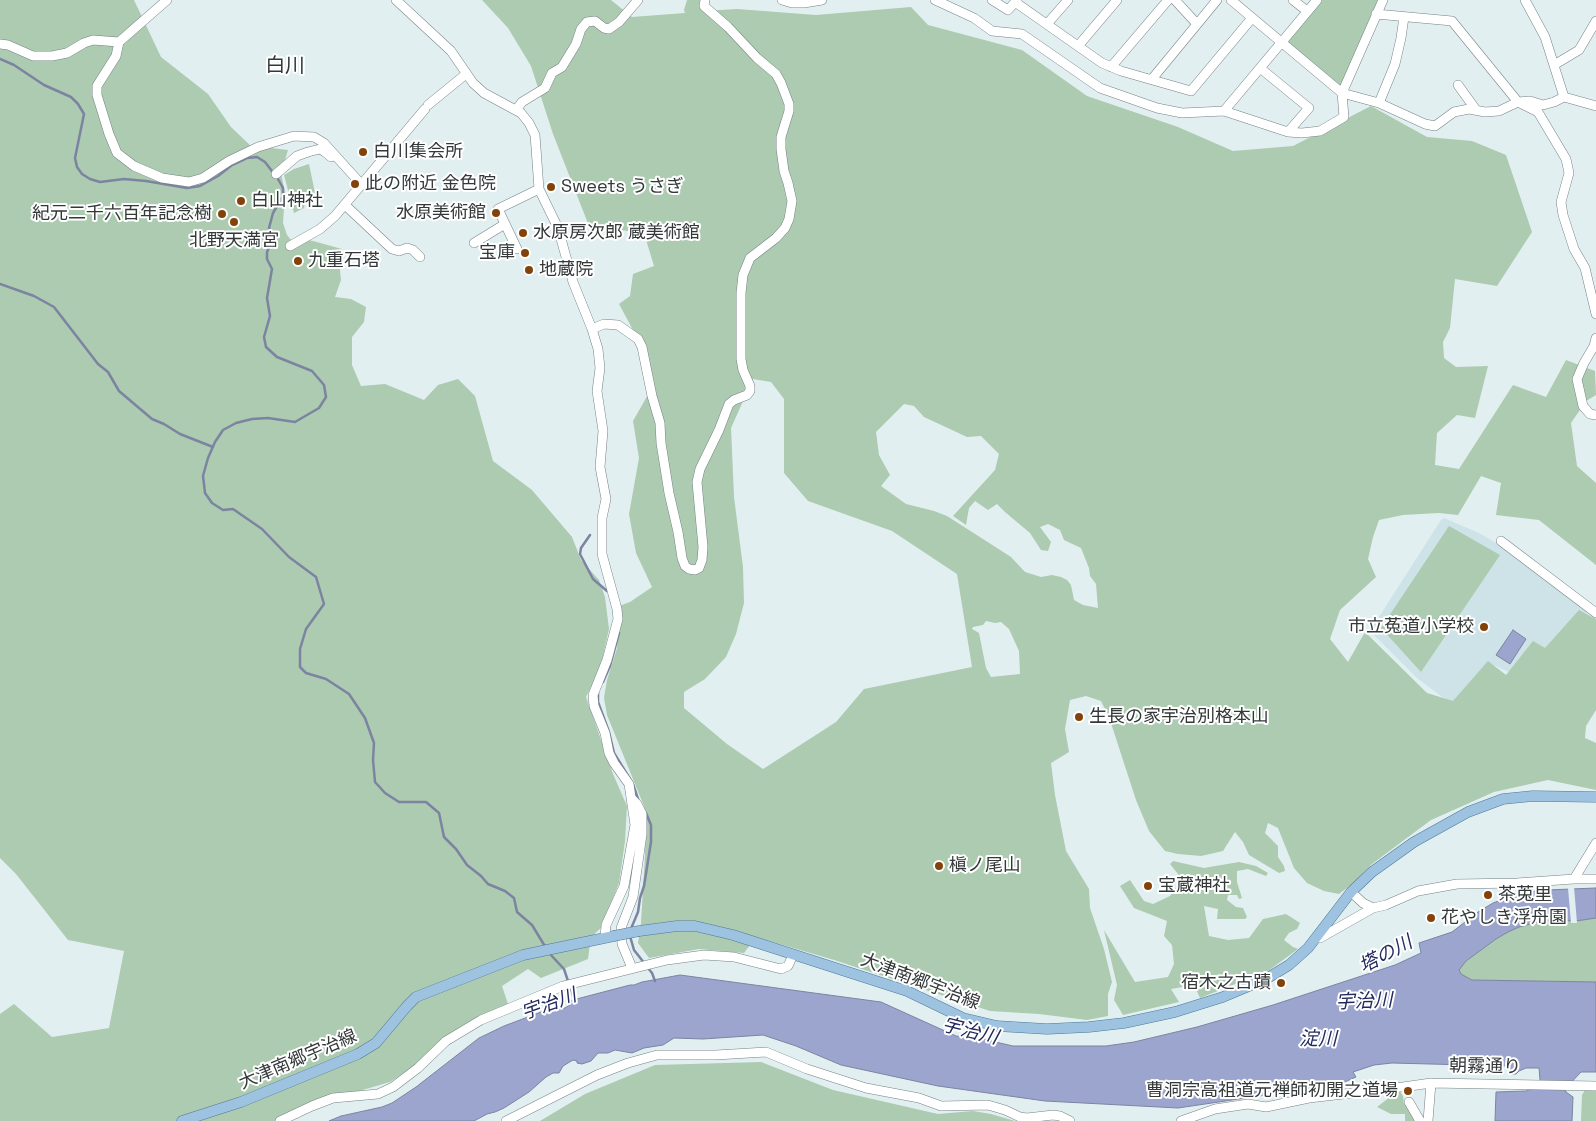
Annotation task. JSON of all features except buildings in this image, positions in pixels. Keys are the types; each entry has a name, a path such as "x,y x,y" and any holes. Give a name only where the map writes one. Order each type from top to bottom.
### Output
{"main road":[{"name":"大津南郷宇治線","path":"182,1121 241,1102 358,1054 376,1043 416,997 498,964 523,955 639,931 677,926 695,926 733,935 906,991 963,1018 997,1026 1047,1029 1089,1027 1124,1023 1175,1012 1223,997 1266,979 1288,965 1308,948 1351,892 1372,872 1414,842 1468,812 1504,799 1533,796 1596,797"}],"street":[{"path":"167,0 119,42 116,56 97,86 97,95 117,153 134,166 162,178 188,182 203,178 229,161 258,147 294,136 314,137 324,143 361,184"},
{"path":"396,0 451,51 473,83 484,93 521,113 530,123 534,135 539,189 558,228 573,282 598,349 600,368 596,391 603,431 600,467 606,499 602,518 602,554 618,619 608,660 592,695 594,706 605,733 609,753 629,784 635,825 624,886 606,925 609,937"},
{"path":"516,110 522,102 545,88 554,70 562,67 576,44 581,29 587,22 595,22 609,29 619,22 638,0"},
{"path":"592,329 604,324 618,325 638,339 642,347 652,396 660,423 661,443 669,493 682,558 685,566 695,570 699,568 702,560 703,546 698,482 700,469 730,404 750,391 741,359 741,293 743,275 750,258 776,238 785,228 789,219 792,201 780,149 781,137 789,111 789,104 781,83 776,74 704,6 705,0"},
{"path":"782,0 792,3 804,3 822,0"},
{"path":"935,0 974,18 992,31 1022,34 1100,88 1157,108 1182,113 1224,110 1288,132 1302,133 1320,131 1344,117 1342,93 1382,0"},
{"path":"992,0 1008,10 1016,1 1102,63 1191,91 1252,18"},
{"path":"1047,24 1068,0"},
{"path":"1078,46 1117,0"},
{"path":"1111,67 1168,0"},
{"path":"1175,0 1197,24"},
{"path":"1152,79 1216,0"},
{"path":"1230,0 1342,93 1379,103 1425,124 1435,126 1454,112 1469,109 1485,112 1499,111 1518,102 1530,101 1543,105 1564,97 1595,104"},
{"path":"1293,0 1307,11"},
{"path":"1224,110 1317,0"},
{"path":"1525,0 1546,38 1564,97"},
{"path":"1376,14 1452,21 1518,102 1538,112 1566,159 1569,173 1561,202 1563,214 1574,249 1585,268 1596,314"},
{"path":"1379,103 1395,64 1404,16"},
{"path":"1554,65 1580,50 1596,23"},
{"path":"0,44 8,45 33,56 52,56 68,54 84,43 93,40 119,42"},
{"path":"1260,68 1308,108 1288,132"},
{"path":"290,246 320,229 345,205 427,107 466,74"},
{"path":"1458,85 1476,110"},
{"path":"276,174 297,156 320,150 354,176"},
{"path":"517,250 498,209 539,189"},
{"path":"345,205 392,249 407,248 413,250 420,257"},
{"path":"474,243 505,224"},
{"path":"1596,338 1594,346 1577,379 1583,406 1590,414 1596,415"},
{"path":"1501,541 1596,613"},
{"path":"632,798 642,814 642,834 633,897 621,928 621,937 636,968"},
{"path":"1574,879 1596,843"},
{"path":"1316,938 1320,938 1373,908 1386,905 1418,891 1448,886 1596,879"},
{"path":"1351,892 1363,903 1373,908"},
{"path":"280,1121 333,1098 378,1094 394,1087 418,1068 446,1041 481,1020 563,986 654,964 704,955 734,957 781,969 788,966 794,955"},
{"path":"506,1121 597,1075 628,1063 657,1055 716,1055 766,1052 807,1069 866,1088 919,1098 941,1106 988,1105 1020,1117 1053,1115 1070,1121"},
{"path":"1428,1121 1431,1083"},
{"name":"朝霧通り","path":"1182,1121 1215,1109 1248,1104 1266,1107 1374,1088 1431,1083 1596,1086"},
{"path":"1402,1087 1420,1121"}],"shaded area":[{"path":"1444,518 1479,533 1503,547 1587,612 1545,651 1511,673 1489,663 1456,707 1418,679 1370,631"}],"green space":[{"path":"0,0 134,0 161,57 208,94 231,127 255,150 271,148 288,150 281,173 285,193 283,223 287,235 292,241 303,239 342,249 339,261 341,280 335,297 351,299 366,307 364,322 352,337 352,365 361,386 385,384 424,400 438,385 458,379 475,396 493,461 532,490 572,537 581,560 599,580 605,597 609,629 600,669 586,697 613,774 627,806 625,841 619,883 601,928 591,937 588,959 541,978 528,969 502,986 508,1004 390,1082 318,1103 276,1121 0,1121 0,1014 14,1004 52,1037 109,1028 124,951 68,940 16,874 0,858"},
{"path":"482,0 611,0 632,17 685,13 687,0 700,0 699,8 704,11 737,9 816,15 911,7 928,25 1022,50 1087,96 1178,127 1233,151 1293,146 1371,106 1427,137 1472,141 1506,155 1532,232 1497,286 1455,279 1450,328 1443,342 1444,358 1456,367 1488,366 1475,418 1457,415 1437,433 1435,465 1459,469 1513,385 1546,397 1566,360 1595,371 1596,395 1586,401 1571,423 1577,466 1596,483 1596,565 1539,520 1496,515 1501,483 1481,476 1458,515 1439,513 1403,515 1379,520 1368,559 1376,577 1340,610 1330,639 1348,662 1365,632 1427,693 1453,701 1488,661 1506,675 1533,641 1545,648 1579,610 1596,619 1596,710 1586,726 1585,738 1596,743 1596,790 1548,780 1494,792 1431,820 1372,864 1339,894 1324,891 1307,883 1294,868 1278,828 1268,823 1265,833 1278,846 1278,857 1284,866 1285,871 1279,873 1249,855 1243,842 1235,832 1223,851 1201,856 1165,851 1149,831 1136,800 1109,717 1101,701 1086,696 1070,700 1065,729 1069,752 1051,763 1066,851 1089,889 1090,908 1104,949 1112,982 1108,994 1108,1016 1087,1020 1039,1014 990,1011 834,960 756,937 744,953 699,949 649,958 638,943 641,923 646,811 607,715 604,698 607,680 617,648 619,606 630,602 652,587 636,553 629,514 639,458 633,421 654,384 644,342 633,330 619,304 630,296 633,274 654,266 644,233 589,226 553,134 531,66 508,28","holes":["753,379 771,382 784,399 784,473 808,501 892,531 957,574 972,667 864,689 836,722 763,769 727,744 684,708 684,692 705,679 726,657 736,634 744,603 743,567 734,497 731,428","904,404 914,406 924,417 967,437 981,436 999,454 995,470 953,516 966,525 969,508 975,501 988,510 997,504 1030,533 1041,550 1048,551 1051,542 1040,527 1048,524 1060,530 1064,540 1081,548 1090,576 1096,584 1098,608 1083,605 1074,600 1071,585 1067,580 1052,575 1041,577 1025,572 1011,557 947,516 906,504 881,486 890,475 879,455 876,432","986,621 1001,622 1009,629 1019,651 1020,674 991,677 986,668 979,633 972,629 973,627 983,625"]},
{"path":"1319,0 1380,0 1342,89 1288,43 1287,39"},
{"path":"309,164 315,193 305,201 304,208 294,213 284,175"},
{"path":"1449,526 1500,555 1421,672 1381,628"},
{"path":"1173,861 1204,868 1239,862 1256,866 1268,873 1266,876 1248,869 1237,871 1237,882 1242,898 1239,899 1237,895 1228,895 1227,900 1236,907 1243,908 1247,917 1245,919 1217,919 1218,909 1204,906 1209,936 1228,940 1249,938 1263,919 1286,914 1300,923 1297,929 1289,933 1284,940 1298,949 1268,971 1200,998 1194,985 1171,989 1179,1002 1123,1015 1114,1000 1117,985 1104,930 1135,982 1168,977 1174,964 1172,945 1164,936 1167,921 1134,908 1120,886 1130,880 1144,901 1153,904 1170,896 1182,879 1170,864"},
{"path":"1596,918 1596,982 1472,980 1461,974 1458,970 1466,961 1496,939 1519,927 1538,922 1576,921"},
{"path":"761,1062 833,1090 938,1114 973,1111 1015,1121 540,1121 585,1094 655,1065"},
{"path":"1399,1090 1403,1096 1404,1104 1409,1106 1419,1121 1405,1121 1405,1114 1391,1114 1377,1107"},
{"path":"1585,1090 1596,1090 1596,1121 1581,1121 1582,1095"}],"water":[{"path":"1513,630 1526,639 1510,664 1496,655"},
{"name":"淀川","path":"1596,888 1596,918 1576,921 1538,922 1519,927 1496,939 1466,961 1459,970 1461,974 1472,980 1596,982 1596,1072 1581,1072 1565,1089 1573,1097 1572,1121 1495,1121 1496,1092 1526,1091 1532,1088 1540,1080 1539,1068 1526,1068 1516,1074 1509,1074 1507,1066 1392,1063 1374,1065 1353,1072 1356,1077 1340,1084 1178,1108 1045,1101 938,1086 841,1065 796,1046 763,1035 703,1039 674,1038 663,1045 644,1048 632,1053 615,1050 608,1053 598,1053 591,1061 582,1064 573,1060 563,1066 559,1073 553,1073 546,1077 529,1092 504,1108 474,1121 329,1121 341,1116 392,1103 416,1087 479,1038 504,1026 557,1006 558,1009 565,1008 570,1005 569,1001 642,982 680,975 881,1002 956,1036 978,1038 1013,1046 1106,1046 1134,1042 1197,1027 1273,1005 1395,965 1421,953 1419,943 1452,932 1478,912 1493,903 1509,897 1547,890"}],"pier":[{"path":"1574,887 1577,923 1571,923 1568,888"}],"waterway":[{"path":"0,59 14,65 44,85 71,97 78,104 84,114 75,158 77,167 82,174 90,179 100,182 124,179 146,181 187,188 200,186 218,176 232,165 247,158 257,157 265,162 278,179 283,188 283,196 273,213 269,228 273,239 267,252 267,259 272,269 267,298 270,316 264,337 266,347 277,357 312,371 324,385 326,397 319,408 295,422 268,418 252,419 236,423 223,430 208,458 203,476 205,493 212,503 223,510 233,509 262,529 289,557 316,577 324,604 306,629 300,649 300,667 306,673 326,679 349,694 365,718 374,743 375,782 385,793 399,802 426,802 439,813 444,837 456,849 467,865 488,884 505,891 514,898 517,912 532,925 546,948"},
{"path":"0,284 34,296 54,307 98,364 108,372 119,391 152,419 180,434 213,447"},
{"path":"590,535 581,548 580,554 593,579 607,591"},
{"path":"603,682 610,666 619,633"},
{"path":"598,692 598,702 609,732 614,753 630,779"},
{"path":"633,784 639,802"},
{"path":"630,931 638,912 651,842 651,825 646,813"},
{"path":"630,936 634,950 645,964"},
{"name":"宇治川","path":"549,953 564,969 575,1002"},
{"path":"648,968 655,981"}],"place":[{"name":"白川集会所","path":"363,152"},
{"name":"此の附近 金色院","path":"355,184"},
{"name":"Sweets うさぎ","path":"551,187"},
{"name":"白山神社","path":"241,201"},
{"name":"水原美術館","path":"496,213"},
{"name":"紀元二千六百年記念樹","path":"222,214"},
{"name":"北野天満宮","path":"234,222"},
{"name":"水原房次郎 蔵美術館","path":"523,233"},
{"name":"宝庫","path":"525,253"},
{"name":"九重石塔","path":"298,261"},
{"name":"地蔵院","path":"529,270"},
{"name":"市立菟道小学校","path":"1484,627"},
{"name":"生長の家宇治別格本山","path":"1079,717"},
{"name":"槇ノ尾山","path":"939,866"},
{"name":"宝蔵神社","path":"1148,886"},
{"name":"茶莵里","path":"1488,895"},
{"name":"花やしき浮舟園","path":"1431,918"},
{"name":"宿木之古蹟","path":"1281,983"},
{"name":"曹洞宗高祖道元禅師初開之道場","path":"1408,1091"}],"district":[{"name":"白川","path":"285,67"}],"water label":[{"name":"塔の川","path":"1386,955"}]}
